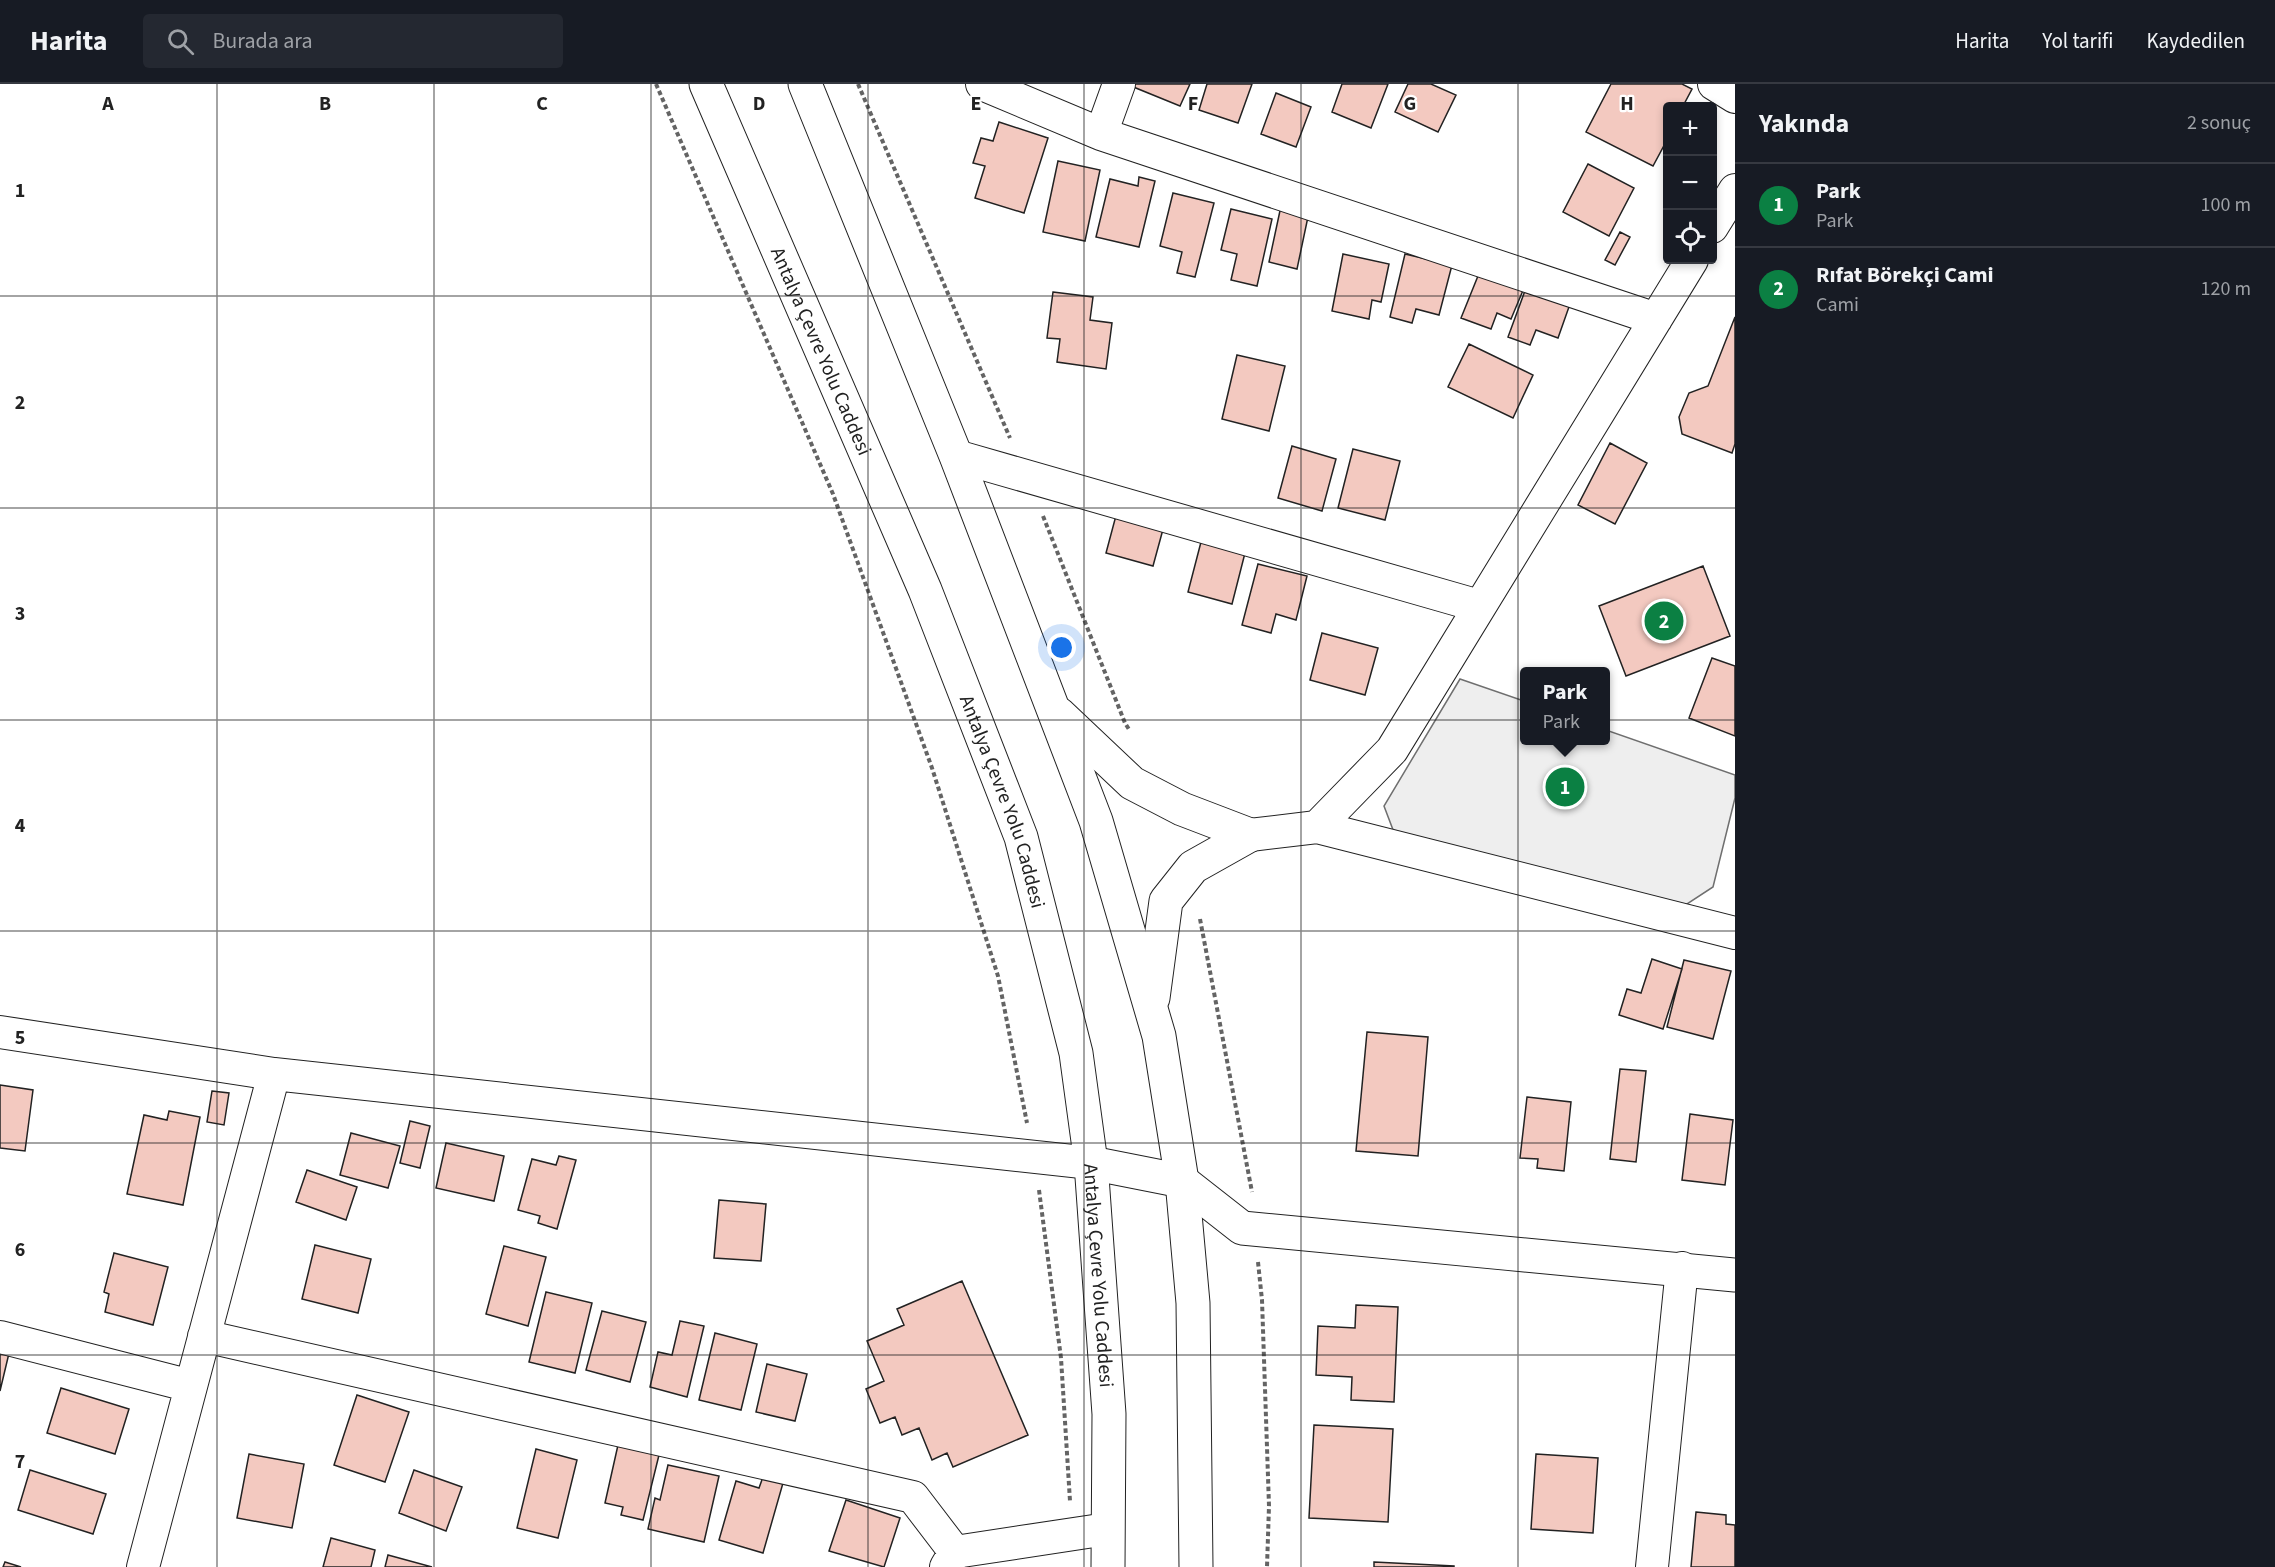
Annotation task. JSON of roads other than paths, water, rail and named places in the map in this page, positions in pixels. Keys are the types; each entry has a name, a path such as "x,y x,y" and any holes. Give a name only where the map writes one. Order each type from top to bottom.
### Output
{"main road":[{"name":"Antalya Çevre Yolu Caddesi","path":"706,84 925,590 1021,837 1076,1053 1091,1164 1109,1414 1108,1567"},
{"path":"805,84 956,456 1095,821 1160,1036 1182,1180 1193,1303 1196,1567"},
{"path":"1052,706 1082,738 1132,783 1182,809 1250,835"},
{"path":"1151,1008 1166,901 1193,867 1250,835"},
{"path":"1091,1164 1182,1180 1242,1228 1682,1268 1735,1275"}],"street":[{"path":"982,84 1101,134 1656,319"},
{"path":"1101,134 1119,84"},
{"path":"1714,84 1735,97"},
{"path":"1717,220 1735,190"},
{"path":"1317,827 1392,750 1690,264"},
{"path":"956,456 1479,606"},
{"path":"1250,835 1317,827 1735,933"},
{"path":"0,1032 274,1074 1091,1164"},
{"path":"143,1567 274,1074"},
{"path":"1652,1567 1682,1268"},
{"path":"204,1336 913,1497 951,1559 1107,1530"},
{"path":"0,1337 191,1386"}],"place":[{"name":"Rıfat Börekçi Cami","path":"1664,621"},
{"name":"Park","path":"1565,787"}]}
